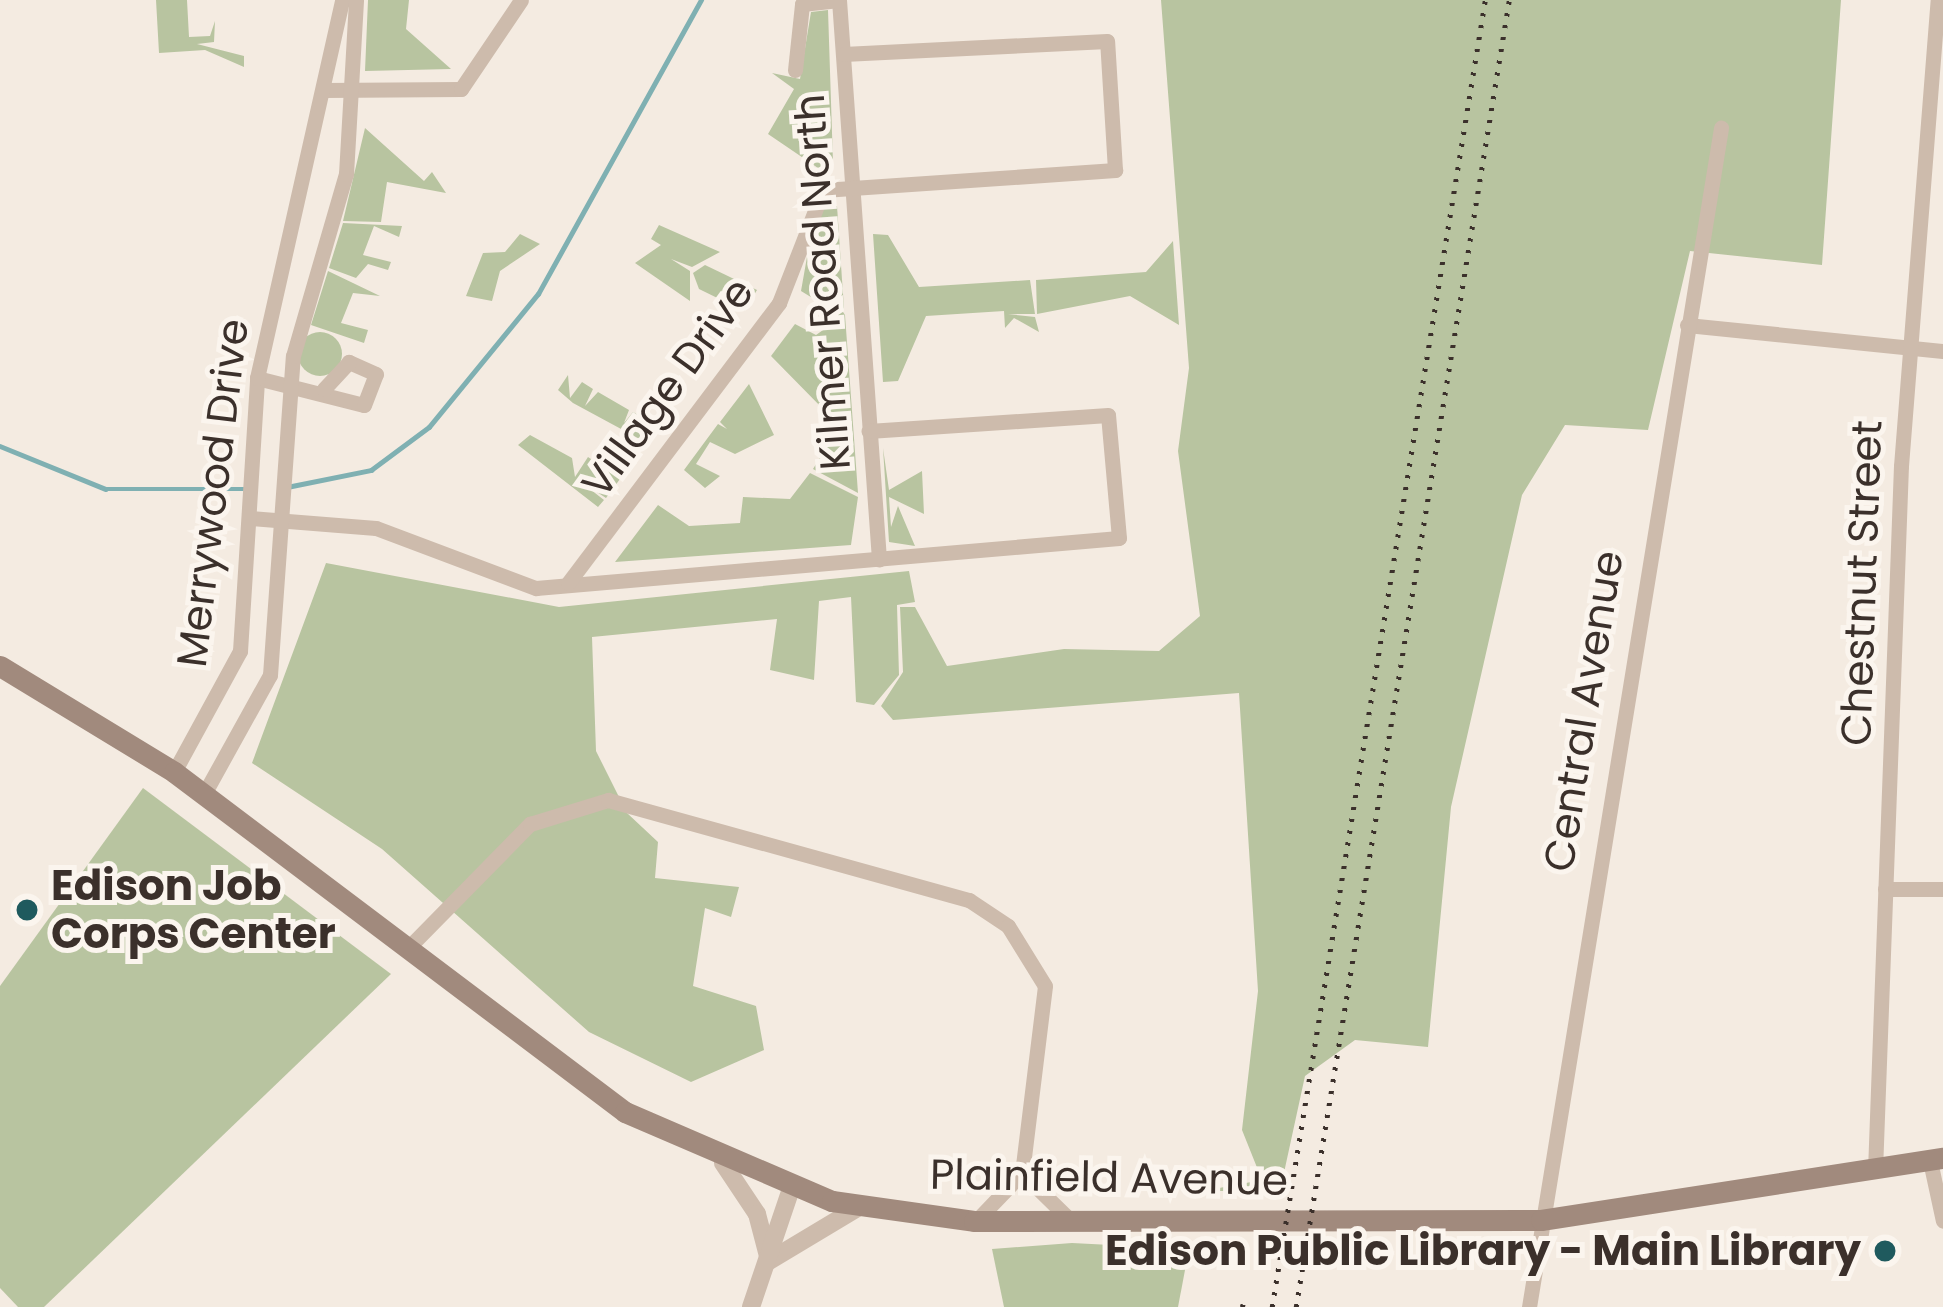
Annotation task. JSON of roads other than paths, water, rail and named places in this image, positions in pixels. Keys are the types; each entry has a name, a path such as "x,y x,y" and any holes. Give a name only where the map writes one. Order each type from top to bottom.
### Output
{"main road":[{"name":"Plainfield Avenue","path":"0,666 174,772 625,1112 723,1163 791,1189 859,1207 974,1221 1540,1220 1936,1159"}],"street":[{"name":"Merrywood Drive","path":"174,772 232,677 251,518 257,379 342,0"},
{"path":"204,794 269,675 286,520 299,322 346,174 356,0"},
{"path":"324,90 352,95 461,89 520,0"},
{"name":"Kilmer Road North","path":"795,70 802,4 839,0 879,560"},
{"name":"Chestnut Street","path":"1875,1171 1909,348 1938,0"},
{"path":"843,54 1107,41 1115,170 853,185"},
{"name":"Central Avenue","path":"1529,1307 1721,128"},
{"name":"Village Drive","path":"568,584 779,303 815,197 853,185"},
{"path":"1687,325 1943,351"},
{"path":"257,379 324,389"},
{"path":"251,518 376,528 512,582 568,584 1117,541 1113,439 1104,413 869,431"},
{"path":"409,947 485,863 563,808 608,800 968,899 1034,955 1046,986 1042,1048 1022,1173 1006,1201 974,1221"},
{"path":"1885,889 1943,890"},
{"path":"1936,1159 1943,1221"},
{"path":"723,1163 757,1214 769,1261"},
{"path":"1022,1173 1069,1219"},
{"path":"751,1307 791,1189"},
{"path":"769,1261 859,1207"}],"waterway":[{"path":"287,487 371,470 429,427 538,294 701,0"},
{"path":"0,446 106,489 247,489"}],"railway":[{"path":"1272,1307 1485,0"},
{"path":"1296,1307 1509,0"}],"place":[{"name":"Edison Job Corps Center","path":"27,910"},
{"name":"Edison Public Library - Main Library","path":"1885,1251"}]}
